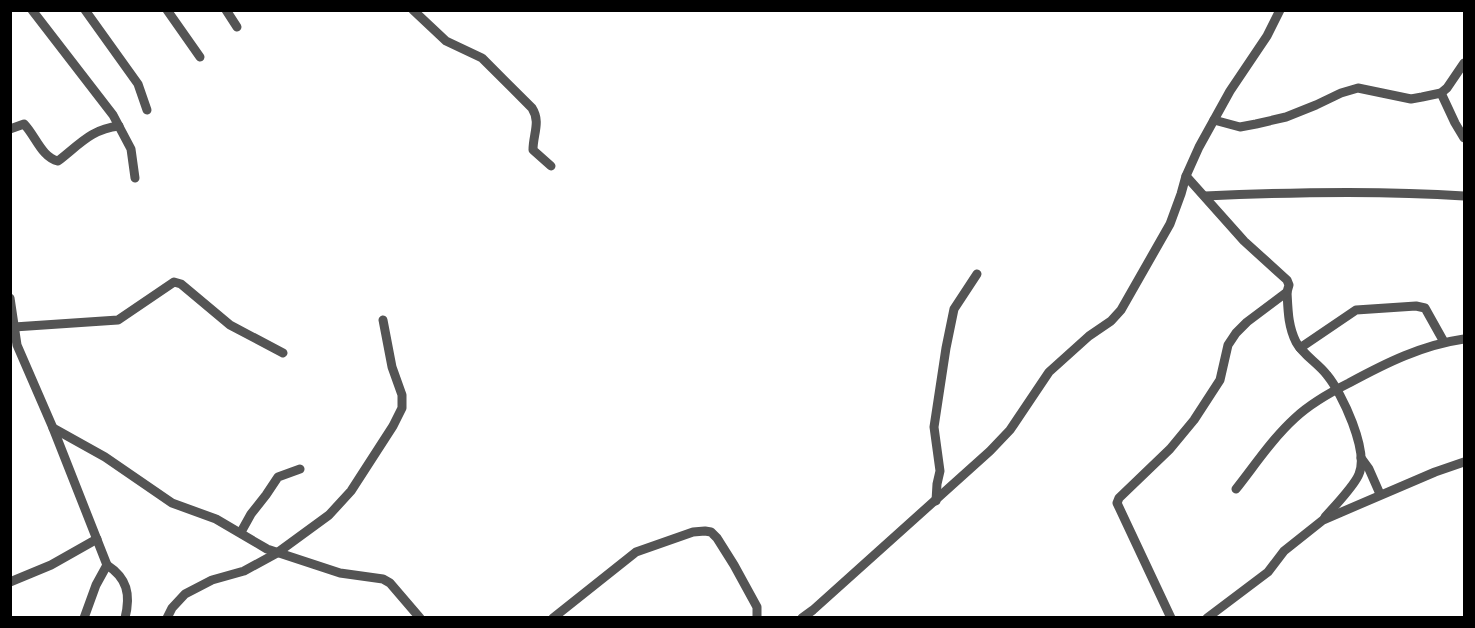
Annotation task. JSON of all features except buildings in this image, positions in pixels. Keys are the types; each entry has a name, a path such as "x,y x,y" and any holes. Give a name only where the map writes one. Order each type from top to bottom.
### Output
{"street":[{"path":"32,10 113,115 131,149 135,178"},
{"path":"85,10 138,84 147,110"},
{"path":"167,10 200,57"},
{"path":"226,10 237,27"},
{"path":"412,10 446,41 482,58 532,108 537,121 533,150 551,166"},
{"path":"802,618 990,451 1010,430 1049,372 1089,336 1111,321 1121,310 1170,224 1186,176 1214,120 1280,10"},
{"path":"1214,120 1240,127 1256,124 1286,117 1358,88 1411,99 1441,93 1450,85 1464,63"},
{"path":"1441,93 1464,138"},
{"path":"10,129 24,124 47,155 57,161 93,133 103,128 119,126"},
{"path":"1186,176 1244,241 1287,280 1289,320 1300,348 1337,389 1359,443 1361,458 1359,474 1323,520 1284,551 1268,572 1208,618"},
{"path":"1205,196 1289,192 1376,192 1464,196"},
{"path":"936,501 935,492 940,471 934,427 944,358 954,309 977,274"},
{"path":"14,327 118,320 174,282 181,284 230,325 283,352"},
{"path":"1171,618 1117,503 1119,498 1170,449 1194,420 1220,380 1228,345 1236,333 1287,292"},
{"path":"10,298 20,354 53,428 107,565 117,572 128,590 125,618"},
{"path":"1300,348 1356,310 1416,306 1426,310 1444,342"},
{"path":"167,618 172,608 185,594 212,580 244,571 277,553 341,504 351,491 402,408 402,395 393,367 383,320"},
{"path":"1236,489 1283,429 1311,404 1383,364 1444,342 1464,339"},
{"path":"53,428 105,457 172,503 216,519 277,553 340,573 383,579 390,583 420,618"},
{"path":"1361,458 1369,469 1380,494"},
{"path":"1323,520 1380,494 1464,462"},
{"path":"242,532 251,514 278,477 300,469"},
{"path":"553,618 636,552 698,531 711,532 717,538 750,592 757,607 757,618"},
{"path":"10,582 51,565 97,539"},
{"path":"84,618 96,585 107,565"}]}
